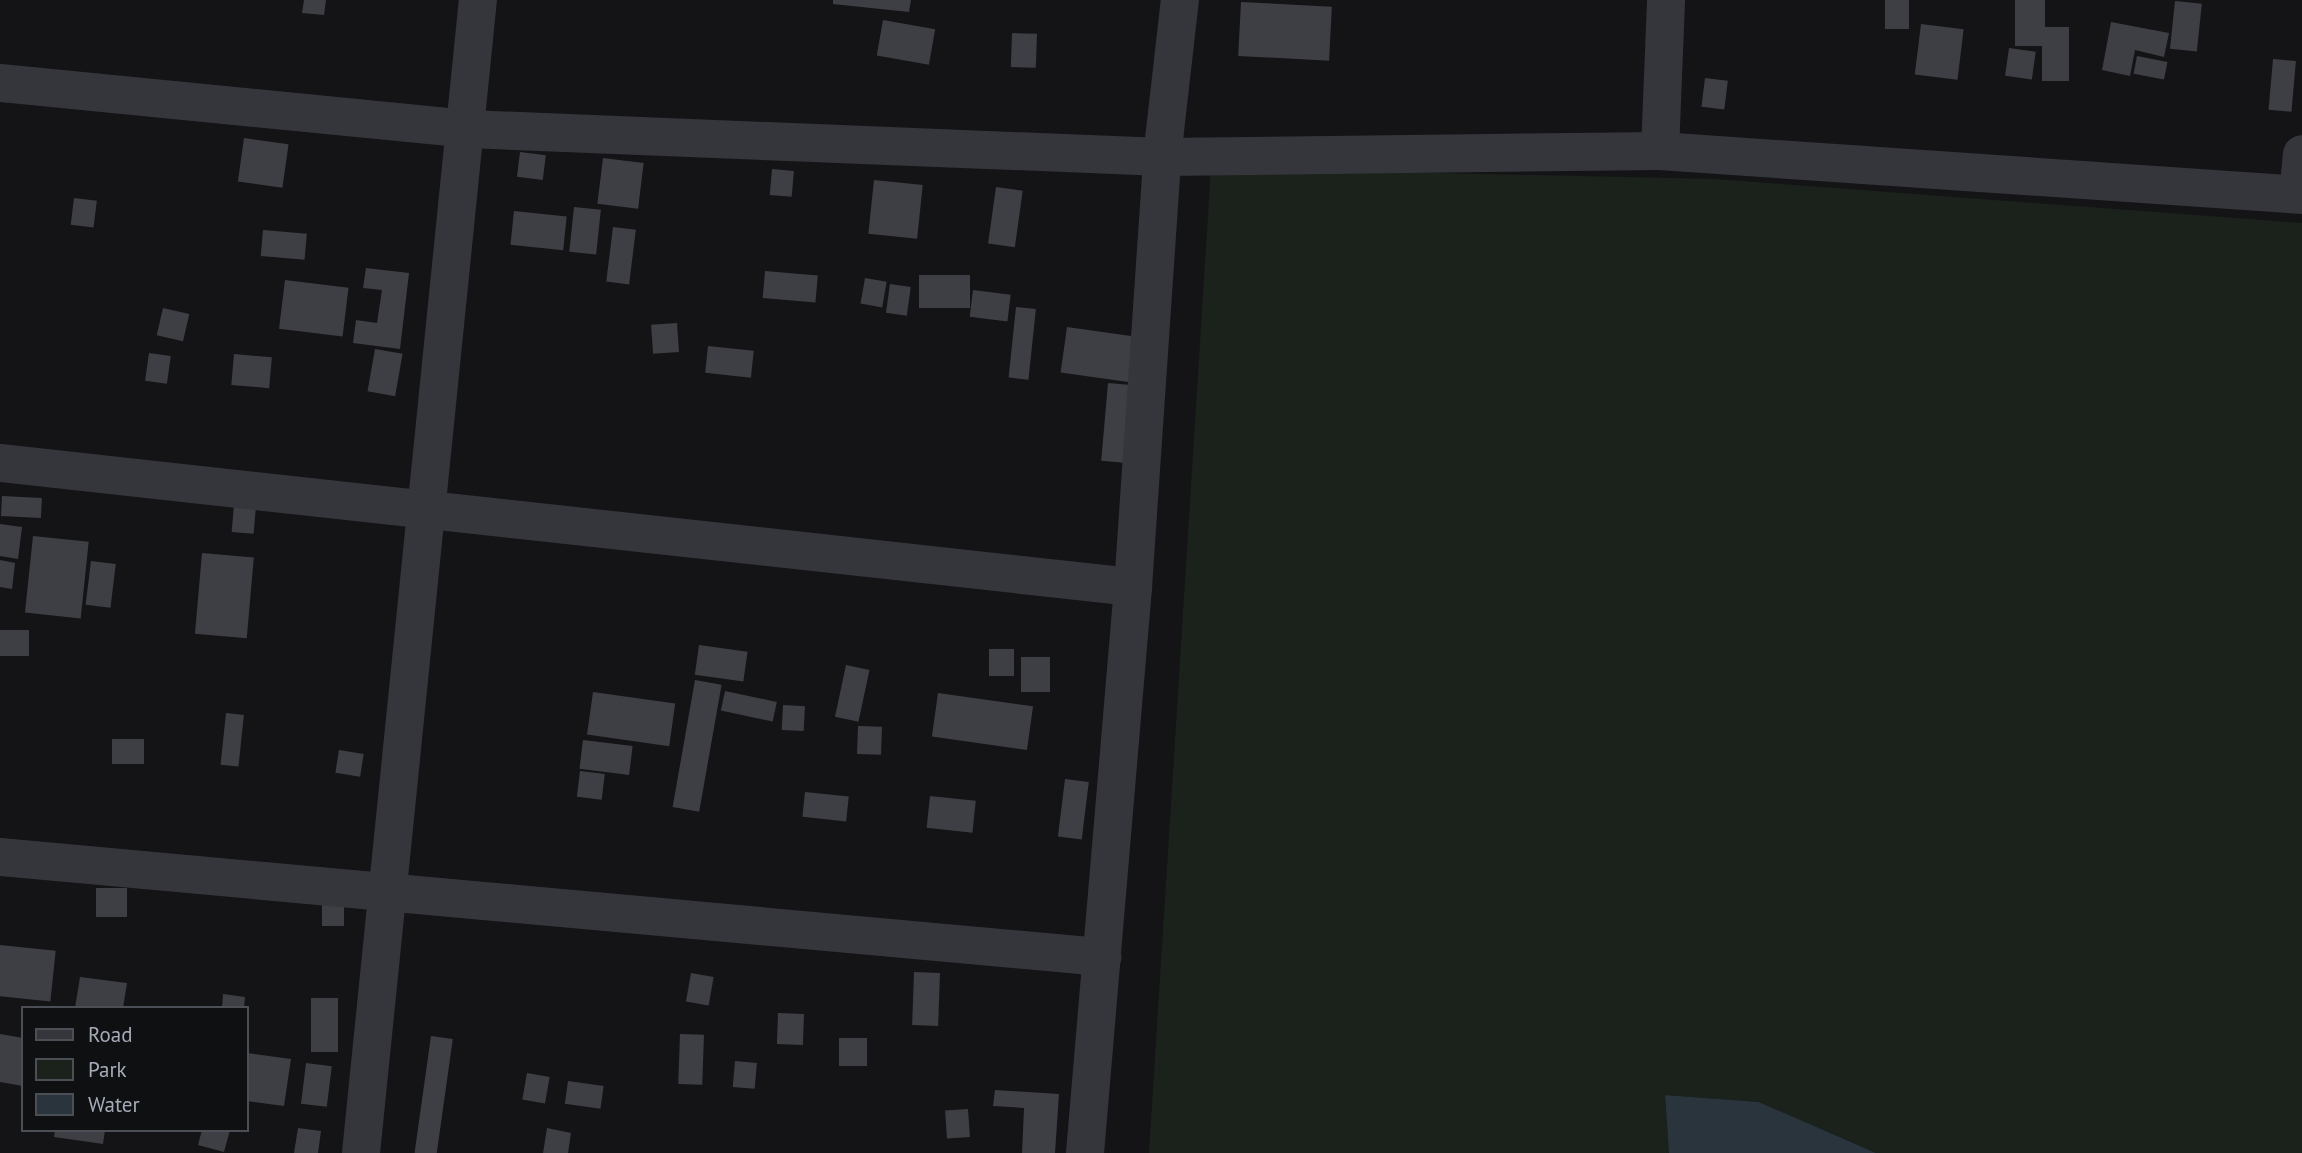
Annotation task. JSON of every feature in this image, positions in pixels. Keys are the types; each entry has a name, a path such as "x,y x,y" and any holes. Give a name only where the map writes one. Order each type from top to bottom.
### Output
{"street":[{"path":"361,1153 468,129 478,0"},
{"path":"1085,1153 1133,587 1162,157 1180,0"},
{"path":"1661,151 1666,0"},
{"path":"0,83 468,129 1162,157 1661,151 2300,195 2302,154"},
{"path":"0,463 1133,587"},
{"path":"0,857 388,890 1102,957"}],"green space":[{"path":"1211,168 1715,179 2302,223 2302,1153 1876,1153 1759,1102 1665,1095 1669,1153 1149,1153"}],"water":[{"path":"1665,1095 1759,1102 1876,1153 1669,1153"}],"building":[{"path":"304,0 326,0 324,15 302,13"},
{"path":"833,0 911,0 909,12 833,4"},
{"path":"1885,0 1909,0 1909,29 1885,29"},
{"path":"2015,0 2045,0 2045,46 2015,46"},
{"path":"2175,1 2202,4 2197,52 2170,49"},
{"path":"1241,2 1332,7 1329,61 1238,56"},
{"path":"883,20 935,29 929,65 877,55"},
{"path":"2111,22 2169,33 2164,57 2135,50 2130,76 2102,70"},
{"path":"1921,24 1964,29 1957,80 1915,75"},
{"path":"2042,27 2069,27 2069,81 2042,81"},
{"path":"1012,33 1037,34 1036,68 1011,67"},
{"path":"2009,48 2036,52 2032,79 2005,76"},
{"path":"2137,56 2167,62 2164,80 2134,74"},
{"path":"2273,59 2296,61 2291,112 2269,110"},
{"path":"1705,78 1728,81 1724,110 1701,107"},
{"path":"244,138 289,144 282,188 238,182"},
{"path":"520,152 546,155 543,180 517,177"},
{"path":"603,158 644,163 638,209 597,204"},
{"path":"772,169 794,171 792,197 770,195"},
{"path":"874,180 923,185 917,239 868,234"},
{"path":"996,187 1023,191 1015,247 988,243"},
{"path":"74,198 97,201 94,228 71,225"},
{"path":"574,207 601,210 596,255 569,252"},
{"path":"514,211 567,217 563,250 510,245"},
{"path":"613,227 636,230 629,284 606,282"},
{"path":"263,230 307,234 305,260 261,256"},
{"path":"366,268 409,273 400,349 353,343 356,320 377,323 382,290 363,288"},
{"path":"765,271 818,276 815,303 763,298"},
{"path":"919,275 970,275 970,308 919,308"},
{"path":"865,278 887,282 882,307 860,304"},
{"path":"285,280 349,288 343,336 279,329"},
{"path":"890,284 911,287 907,316 886,313"},
{"path":"973,290 1011,295 1007,321 970,317"},
{"path":"1016,307 1036,309 1028,380 1009,378"},
{"path":"163,308 189,314 183,341 157,335"},
{"path":"677,323 679,352 653,354 651,325"},
{"path":"1067,327 1136,337 1130,382 1061,373"},
{"path":"708,346 754,351 751,378 705,373"},
{"path":"375,349 403,354 395,396 368,391"},
{"path":"149,353 171,356 167,384 145,381"},
{"path":"234,354 272,357 269,388 231,385"},
{"path":"1108,383 1131,385 1124,463 1101,461"},
{"path":"2,496 42,498 41,518 1,516"},
{"path":"234,505 256,507 254,534 232,532"},
{"path":"0,524 22,527 18,559 0,556"},
{"path":"33,536 89,542 81,618 25,613"},
{"path":"202,553 254,558 247,638 195,634"},
{"path":"0,560 15,563 12,589 0,587"},
{"path":"91,561 116,564 110,608 86,605"},
{"path":"0,630 29,630 29,656 0,656"},
{"path":"699,645 748,652 743,682 695,675"},
{"path":"989,649 1014,649 1014,676 989,676"},
{"path":"1021,657 1050,657 1050,692 1021,692"},
{"path":"846,665 869,670 858,722 835,717"},
{"path":"695,680 722,685 699,812 673,807"},
{"path":"725,691 777,702 773,722 721,711"},
{"path":"593,692 675,704 669,746 587,735"},
{"path":"938,693 1033,706 1027,750 932,737"},
{"path":"783,705 805,706 804,731 782,730"},
{"path":"226,713 244,715 238,767 221,765"},
{"path":"858,726 882,727 881,755 857,754"},
{"path":"112,739 144,739 144,764 112,764"},
{"path":"583,740 633,746 629,775 579,769"},
{"path":"339,750 364,754 360,777 335,773"},
{"path":"580,771 605,774 602,800 577,797"},
{"path":"1065,779 1089,782 1082,839 1058,837"},
{"path":"805,792 849,797 846,821 802,817"},
{"path":"930,796 976,801 972,833 927,828"},
{"path":"96,888 127,888 127,917 96,917"},
{"path":"322,900 344,900 344,926 322,926"},
{"path":"0,945 56,951 50,1002 0,996"},
{"path":"914,972 940,973 938,1026 912,1025"},
{"path":"691,973 714,977 709,1006 686,1002"},
{"path":"80,977 127,983 123,1006 75,1006"},
{"path":"223,994 245,997 244,1006 222,1006"},
{"path":"311,998 338,998 338,1052 311,1052"},
{"path":"778,1013 804,1014 803,1045 777,1044"},
{"path":"0,1034 21,1038 21,1086 0,1082"},
{"path":"680,1034 704,1035 702,1085 678,1084"},
{"path":"431,1036 453,1039 437,1153 415,1153"},
{"path":"839,1038 867,1038 867,1066 839,1066"},
{"path":"248,1053 291,1059 284,1106 248,1101"},
{"path":"735,1061 757,1063 755,1089 733,1087"},
{"path":"306,1063 332,1066 327,1107 301,1104"},
{"path":"527,1073 550,1077 545,1104 522,1100"},
{"path":"568,1081 604,1086 600,1109 565,1104"},
{"path":"995,1090 1059,1094 1055,1153 1022,1153 1024,1108 993,1106"},
{"path":"968,1109 970,1137 947,1139 945,1111"},
{"path":"298,1128 321,1131 318,1153 294,1153"},
{"path":"547,1128 571,1133 568,1153 543,1153"},
{"path":"55,1132 105,1132 103,1144 54,1137"},
{"path":"201,1132 229,1132 224,1152 198,1145"}]}
